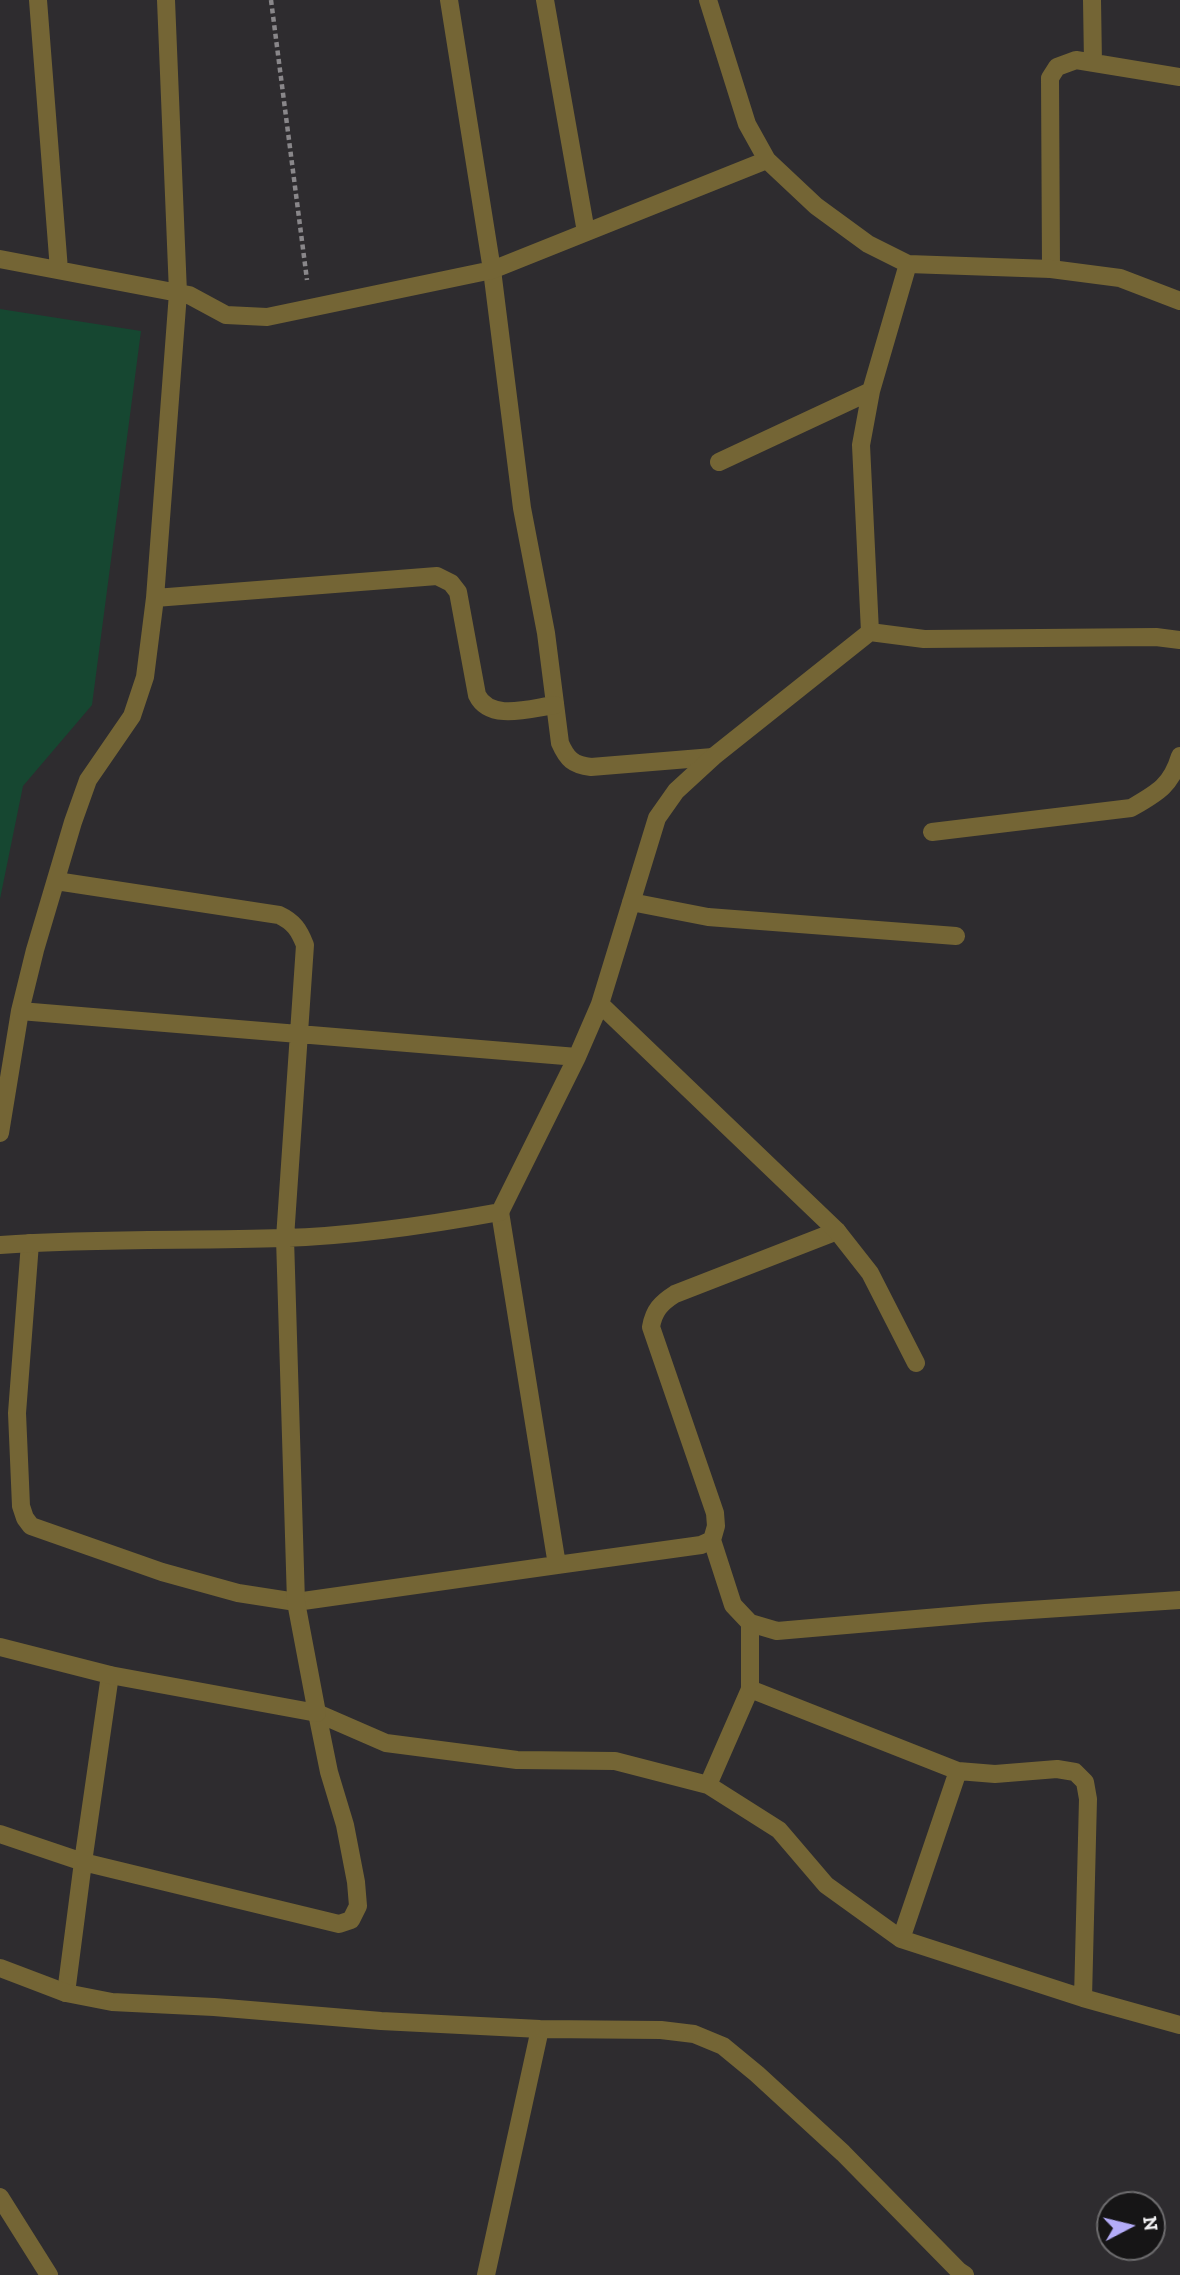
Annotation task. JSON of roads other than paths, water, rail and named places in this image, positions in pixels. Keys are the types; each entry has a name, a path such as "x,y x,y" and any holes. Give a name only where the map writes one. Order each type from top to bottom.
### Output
{"street":[{"path":"38,0 59,271"},
{"path":"0,1133 20,1011 34,950 73,822 88,780 132,716 145,677 155,598 178,293 166,0"},
{"path":"449,0 492,270 522,508 547,633 560,743 567,758 577,765 591,767 713,757"},
{"path":"545,0 586,232"},
{"path":"708,0 747,124 767,160 817,206 868,244 908,264 1051,269 1120,278 1180,300"},
{"path":"1092,0 1093,63"},
{"path":"1051,269 1050,78 1057,67 1076,60 1180,77"},
{"path":"0,259 178,293 199,299 208,307 226,315 267,317 492,270 767,160"},
{"path":"870,632 861,445 870,391 908,264"},
{"path":"719,463 870,391"},
{"path":"155,598 437,576 451,583 458,592 477,695 481,703 503,712 555,705"},
{"path":"557,1565 500,1212 577,1057 600,1004 657,818 676,791 713,757 870,632 924,639 1156,637 1180,640"},
{"path":"932,832 1131,808 1155,794 1174,775 1180,756"},
{"path":"0,1834 83,1862 339,1924 351,1920 358,1906 345,1825 329,1772 296,1602 285,1238 305,945 300,932 291,921 279,915 56,881"},
{"path":"631,902 708,918 956,936"},
{"path":"600,1004 837,1231 870,1273 916,1363"},
{"path":"20,1011 577,1057"},
{"path":"0,1245 152,1239 285,1238 415,1226 500,1212"},
{"path":"837,1231 675,1294 653,1313 651,1328 715,1513 716,1526 712,1540 733,1605 750,1623 777,1631 1180,1600"},
{"path":"30,1243 18,1413 21,1506 31,1526 162,1572 238,1592 296,1602 701,1545 712,1540"},
{"path":"708,1785 750,1689 750,1623"},
{"path":"0,1647 110,1675 317,1713 386,1744 517,1760 615,1761 708,1785 779,1830 826,1885 901,1939 1083,1998 1180,2025"},
{"path":"66,1993 110,1675"},
{"path":"750,1689 958,1771 995,1774 1057,1769 1075,1772 1085,1782 1088,1799 1083,1998"},
{"path":"901,1939 958,1771"},
{"path":"0,1968 66,1993 112,2002 214,2007 381,2021 540,2029 661,2030 694,2034 723,2046 757,2074 843,2153 965,2275"},
{"path":"486,2275 540,2029"},
{"path":"0,2197 50,2275"}]}
